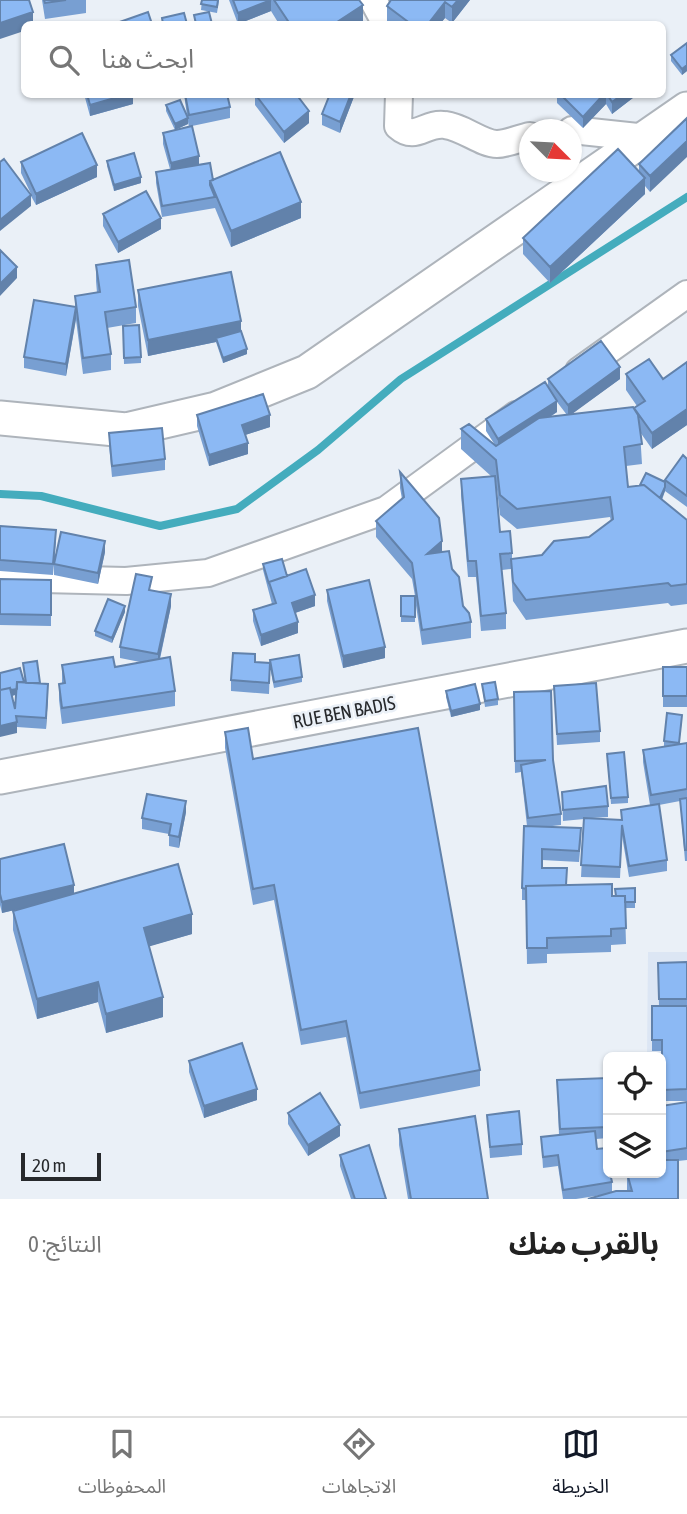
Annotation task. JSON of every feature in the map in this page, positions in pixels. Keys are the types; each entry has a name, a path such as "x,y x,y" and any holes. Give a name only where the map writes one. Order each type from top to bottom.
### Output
{"street":[{"path":"373,0 384,21"},
{"path":"399,98 398,126 406,133 441,124 462,129 496,144 519,139"},
{"path":"0,418 126,430 216,409 307,372 687,109"},
{"path":"582,131 647,138"},
{"path":"563,382 687,294"},
{"path":"0,578 126,581 208,573 386,510 540,398"},
{"name":"RUE BEN BADIS","path":"0,776 687,646"}],"shaded area":[{"path":"648,952 687,952 687,1098 666,1098 666,1052 647,1052"}],"building":[{"path":"0,0 29,0 33,12 0,23"},
{"path":"44,0 66,0 45,3"},
{"path":"202,0 218,0 217,7 201,4"},
{"path":"233,0 271,0 238,13"},
{"path":"274,0 359,0 363,5 339,21 288,21"},
{"path":"391,0 458,0 452,7 445,2 430,21 407,21 387,6"},
{"path":"148,12 151,21 122,21"},
{"path":"209,12 211,21 195,21 194,15"},
{"path":"184,13 186,21 162,21 162,18"},
{"path":"687,43 687,65 682,69 671,55"},
{"path":"88,98 115,98 90,105"},
{"path":"186,98 228,98 230,107 189,115"},
{"path":"258,98 299,98 309,111 284,132"},
{"path":"328,98 349,98 340,122 322,114"},
{"path":"564,98 600,98 583,117"},
{"path":"180,100 188,118 175,124 166,105"},
{"path":"687,118 687,141 650,176 639,164"},
{"path":"192,126 199,156 171,163 163,133"},
{"path":"82,133 97,165 36,194 21,162"},
{"path":"618,149 645,178 550,267 523,238"},
{"path":"280,152 301,202 231,231 210,181"},
{"path":"134,153 141,177 114,185 107,161"},
{"path":"4,159 31,195 0,220 0,162"},
{"path":"210,163 213,180 210,185 215,197 162,206 156,172"},
{"path":"146,191 161,218 118,242 103,214"},
{"path":"0,250 17,267 0,284"},
{"path":"129,260 136,307 105,312 111,354 83,358 75,296 100,292 96,265"},
{"path":"231,272 241,321 148,340 138,290"},
{"path":"34,300 76,307 66,364 24,357"},
{"path":"139,325 141,357 124,358 123,326"},
{"path":"241,331 247,349 223,358 216,338"},
{"path":"601,341 620,367 568,405 548,379"},
{"path":"649,359 663,379 687,362 687,409 652,433 634,408 645,401 626,374"},
{"path":"545,382 557,401 498,439 486,419"},
{"path":"263,394 270,415 242,425 248,443 209,455 197,415"},
{"path":"633,407 638,415 642,444 624,447 628,487 644,485 687,520 687,584 671,586 668,583 526,600 513,582 511,559 542,555 554,541 589,537 613,519 610,497 517,509 500,495 496,460 461,429 469,424 496,446 539,418"},
{"path":"162,428 165,459 112,466 109,433"},
{"path":"683,455 687,459 687,496 665,480"},
{"path":"400,472 439,518 442,541 427,554 449,551 452,569 459,577 463,606 469,613 471,622 422,630 412,563 376,521 404,497"},
{"path":"646,473 665,482 660,498 644,485 640,485"},
{"path":"495,476 500,532 510,531 512,553 500,554 506,613 481,616 476,561 468,561 461,479"},
{"path":"0,526 56,530 53,564 0,560"},
{"path":"61,532 105,541 98,573 54,564"},
{"path":"282,559 287,576 269,584 263,564"},
{"path":"306,569 315,595 292,603 298,622 261,635 253,610 276,603 269,582"},
{"path":"136,574 152,577 149,590 171,594 158,654 120,647"},
{"path":"0,579 51,580 51,615 0,614"},
{"path":"369,580 385,647 343,656 327,590"},
{"path":"401,596 415,596 415,617 401,616"},
{"path":"108,599 125,606 112,638 95,631"},
{"path":"233,653 255,654 255,662 270,663 269,683 231,680"},
{"path":"299,655 302,677 274,682 270,660"},
{"path":"113,657 115,667 170,657 175,691 62,708 59,684 65,683 62,665"},
{"path":"37,661 40,683 26,683 23,663"},
{"path":"663,667 687,667 687,696 663,696"},
{"path":"20,668 24,682 17,682 17,689 0,690 0,673"},
{"path":"17,682 48,684 46,718 16,716 17,722 0,726 0,690 10,688 15,709"},
{"path":"495,682 498,699 485,701 482,684"},
{"path":"596,683 600,731 557,734 554,686"},
{"path":"475,684 480,704 451,711 446,691"},
{"path":"551,691 553,760 561,814 528,818 521,765 546,760 515,761 514,692"},
{"path":"667,713 682,715 679,743 664,741"},
{"path":"248,728 253,759 418,728 480,1070 360,1093 346,1021 301,1030 274,885 253,889 225,732"},
{"path":"687,743 687,789 651,795 643,750"},
{"path":"624,752 628,797 611,798 607,754"},
{"path":"606,786 608,806 563,810 562,792"},
{"path":"147,794 186,801 179,837 169,835 171,824 142,818"},
{"path":"687,798 687,850 685,850 680,799"},
{"path":"659,804 667,860 629,866 622,825 620,867 581,865 584,818 622,820 621,810"},
{"path":"524,826 581,828 579,851 542,849 542,868 567,868 566,885 522,888"},
{"path":"64,844 74,885 2,902 0,859"},
{"path":"178,864 192,914 144,928 163,997 106,1014 98,982 37,999 13,911"},
{"path":"612,884 612,896 625,896 626,928 611,929 611,936 547,938 547,948 527,948 526,886"},
{"path":"635,888 635,902 625,902 625,896 616,896 615,889"},
{"path":"687,962 687,999 659,999 658,963"},
{"path":"652,1006 687,1006 687,1089 666,1090 666,1052 662,1052 662,1040 652,1040"},
{"path":"242,1043 257,1089 204,1106 189,1061"},
{"path":"603,1078 603,1127 560,1129 557,1080"},
{"path":"320,1093 340,1125 308,1145 288,1113"},
{"path":"687,1102 687,1148 666,1151 666,1105"},
{"path":"519,1111 522,1144 490,1147 487,1115"},
{"path":"475,1116 488,1199 411,1199 399,1129"},
{"path":"595,1131 597,1149 603,1148 603,1178 611,1178 612,1182 563,1190 558,1155 543,1157 541,1137"},
{"path":"369,1145 386,1199 355,1199 340,1155"},
{"path":"666,1160 678,1160 678,1199 588,1199 616,1191 632,1191 628,1178 666,1178"}],"waterway":[{"path":"0,494 41,496 160,526 237,509 318,450 401,379 687,197"}]}
